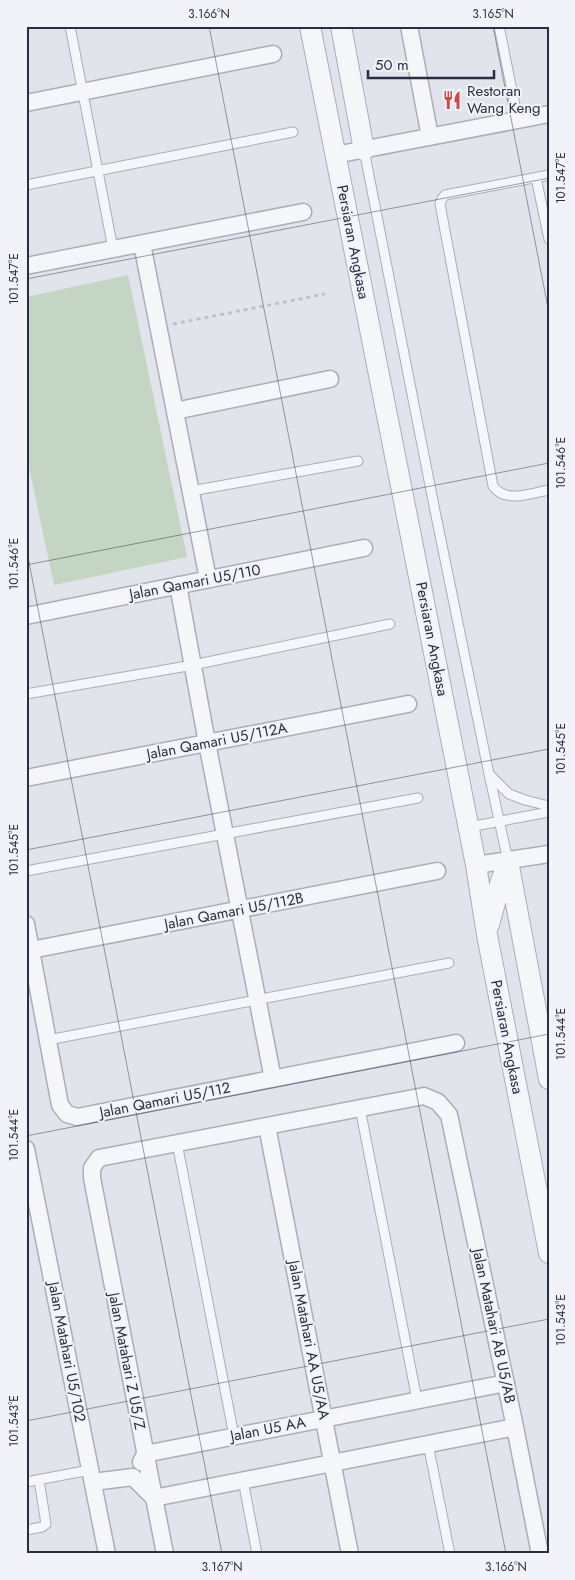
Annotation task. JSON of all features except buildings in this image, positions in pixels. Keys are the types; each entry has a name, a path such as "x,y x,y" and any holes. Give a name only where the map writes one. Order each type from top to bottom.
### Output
{"street":[{"name":"Persiaran Angkasa","path":"310,26 469,827 487,935 549,1253"},
{"name":"Persiaran Angkasa","path":"341,26 364,150"},
{"path":"409,26 430,137"},
{"path":"26,103 273,54"},
{"path":"335,156 549,114"},
{"path":"26,266 303,212"},
{"path":"142,244 208,579"},
{"path":"175,411 330,379"},
{"name":"Jalan Qamari U5/110","path":"26,616 364,548"},
{"path":"178,585 273,1079"},
{"name":"Jalan Qamari U5/112A","path":"26,778 408,704"},
{"path":"476,865 549,854"},
{"path":"487,935 508,861"},
{"path":"508,861 549,1078"},
{"name":"Jalan Qamari U5/112B","path":"31,950 437,871"},
{"name":"Jalan Qamari U5/112","path":"26,924 60,1105 67,1114 77,1117 456,1043"},
{"name":"Jalan Matahari AB U5/AB","path":"360,1108 424,1096 438,1102 449,1115 540,1554"},
{"path":"176,1143 360,1108"},
{"name":"Jalan Matahari AA U5/AA","path":"267,1126 350,1554"},
{"name":"Jalan Matahari Z U5/Z","path":"165,1554 92,1178 92,1168 98,1158 176,1143"},
{"name":"Jalan Matahari U5/102","path":"26,1150 29,1174 107,1554"},
{"name":"Jalan U5 AA","path":"145,1454 506,1383"},
{"path":"92,1476 133,1477 154,1498 515,1427"},
{"path":"133,1477 145,1454"}],"lane":[{"path":"70,26 113,249"},
{"path":"499,26 518,120"},
{"path":"26,185 293,132"},
{"name":"Persiaran Angkasa","path":"364,150 508,861"},
{"path":"549,175 445,196 440,204 493,486 500,494 510,497 549,490"},
{"path":"536,178 549,240"},
{"path":"191,491 358,460"},
{"path":"26,694 193,665 390,624"},
{"path":"489,774 508,794 549,806"},
{"path":"26,871 418,798"},
{"path":"469,827 549,812"},
{"path":"48,1040 449,964"},
{"path":"360,1108 417,1400"},
{"path":"176,1143 234,1436"},
{"path":"428,1444 450,1554"},
{"path":"26,1482 92,1476"},
{"path":"26,1530 42,1527 46,1524 39,1480"},
{"path":"243,1480 257,1554"}],"path":[{"path":"158,327 325,294"}],"green space":[{"path":"128,275 187,557 54,585 26,453 26,297"}],"place":[{"name":"Restoran Wang Keng","path":"452,100"}]}
